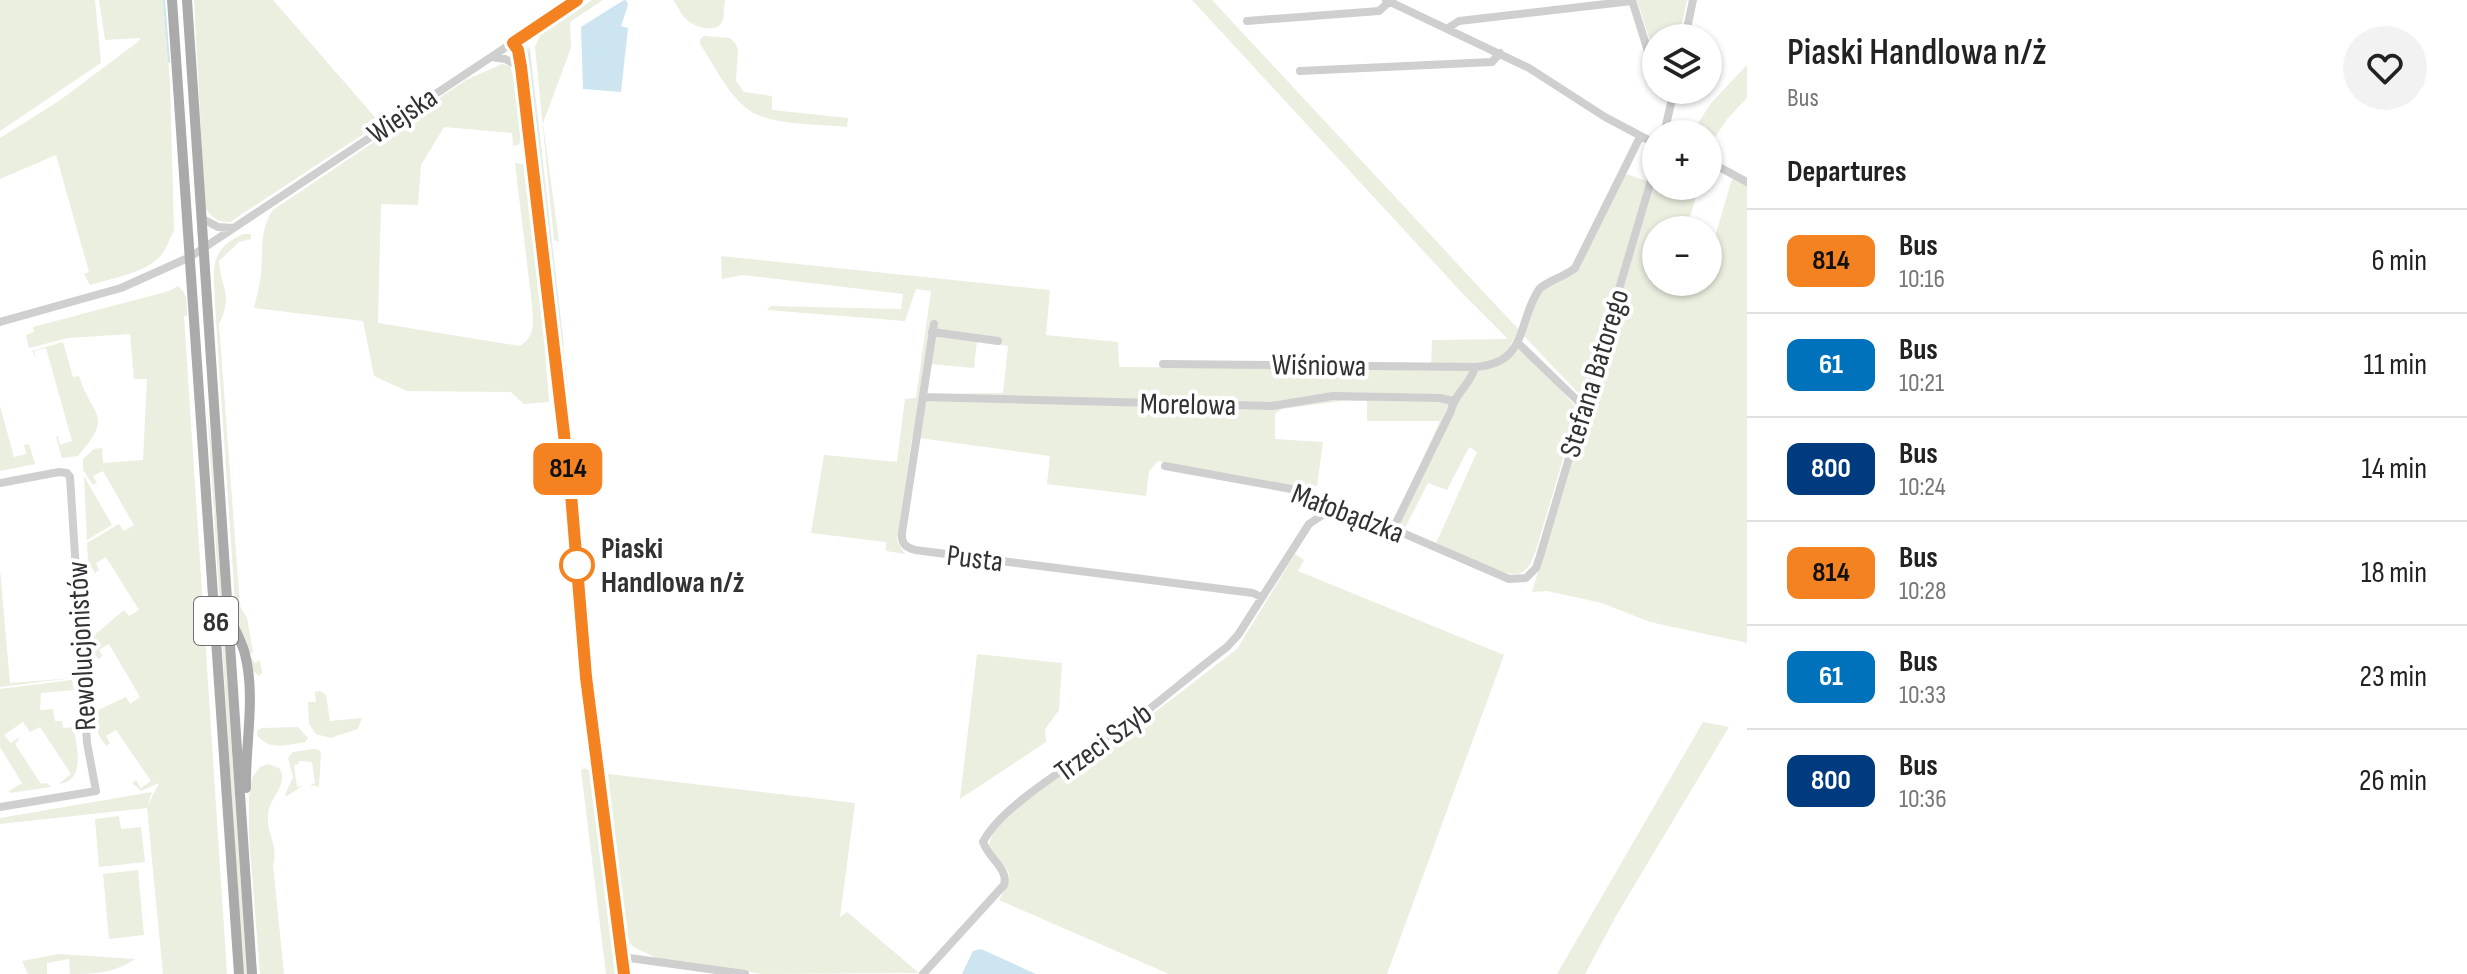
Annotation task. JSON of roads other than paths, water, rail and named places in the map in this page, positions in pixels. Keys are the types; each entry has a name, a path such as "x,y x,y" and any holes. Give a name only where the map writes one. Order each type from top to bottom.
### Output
{"main road":[{"name":"86","path":"172,0 239,974"},
{"name":"86","path":"187,0 252,974"},
{"path":"227,604 245,653 248,671 250,734 246,778 247,824 243,837"}],"street":[{"name":"Wiejska","path":"0,322 121,288 190,257 577,0"},
{"path":"1247,21 1379,11 1389,0 1529,68 1640,137 1575,268 1564,278 1543,284 1537,292 1519,344 1500,363 1475,367 1469,384 1453,401 1451,411 1393,529"},
{"path":"1448,28 1459,21 1632,0 1642,32"},
{"path":"1688,24 1693,0"},
{"path":"513,43 518,50 521,67 571,494 586,677 624,974"},
{"path":"1300,71 1492,62 1500,53"},
{"path":"491,57 505,59 521,67"},
{"path":"1722,169 1747,182"},
{"name":"Stefana Batorego","path":"1526,578 1536,568 1540,556 1645,200"},
{"path":"201,218 211,224 230,228"},
{"name":"Pusta","path":"998,341 933,328 902,533 905,546 915,550 1253,593 1261,597"},
{"path":"1519,344 1583,406"},
{"name":"Wiśniowa","path":"1163,364 1475,367"},
{"name":"Morelowa","path":"923,397 1242,405 1298,403 1333,396 1440,398 1453,401"},
{"name":"Małobądzka","path":"1165,466 1315,496 1330,510 1352,511 1509,579 1526,578"},
{"name":"Rewolucjonistów","path":"0,483 59,472 67,473 70,477 87,743 96,791 0,807"},
{"name":"Trzeci Szyb","path":"923,974 1004,885 1006,878 1003,871 987,855 983,842 989,830 1050,779 1128,726 1227,647 1238,635 1309,524 1330,510"},
{"path":"622,957 745,974"}],"water":[{"path":"624,0 628,5 621,26 628,28 621,92 583,89 581,27"},
{"path":"981,949 1036,974 962,974 973,951"}],"waterway":[{"path":"164,0 169,62"},
{"path":"528,53 567,389"}],"place":[{"name":"Piaski Handlowa n/ż","path":"577,565"}]}
